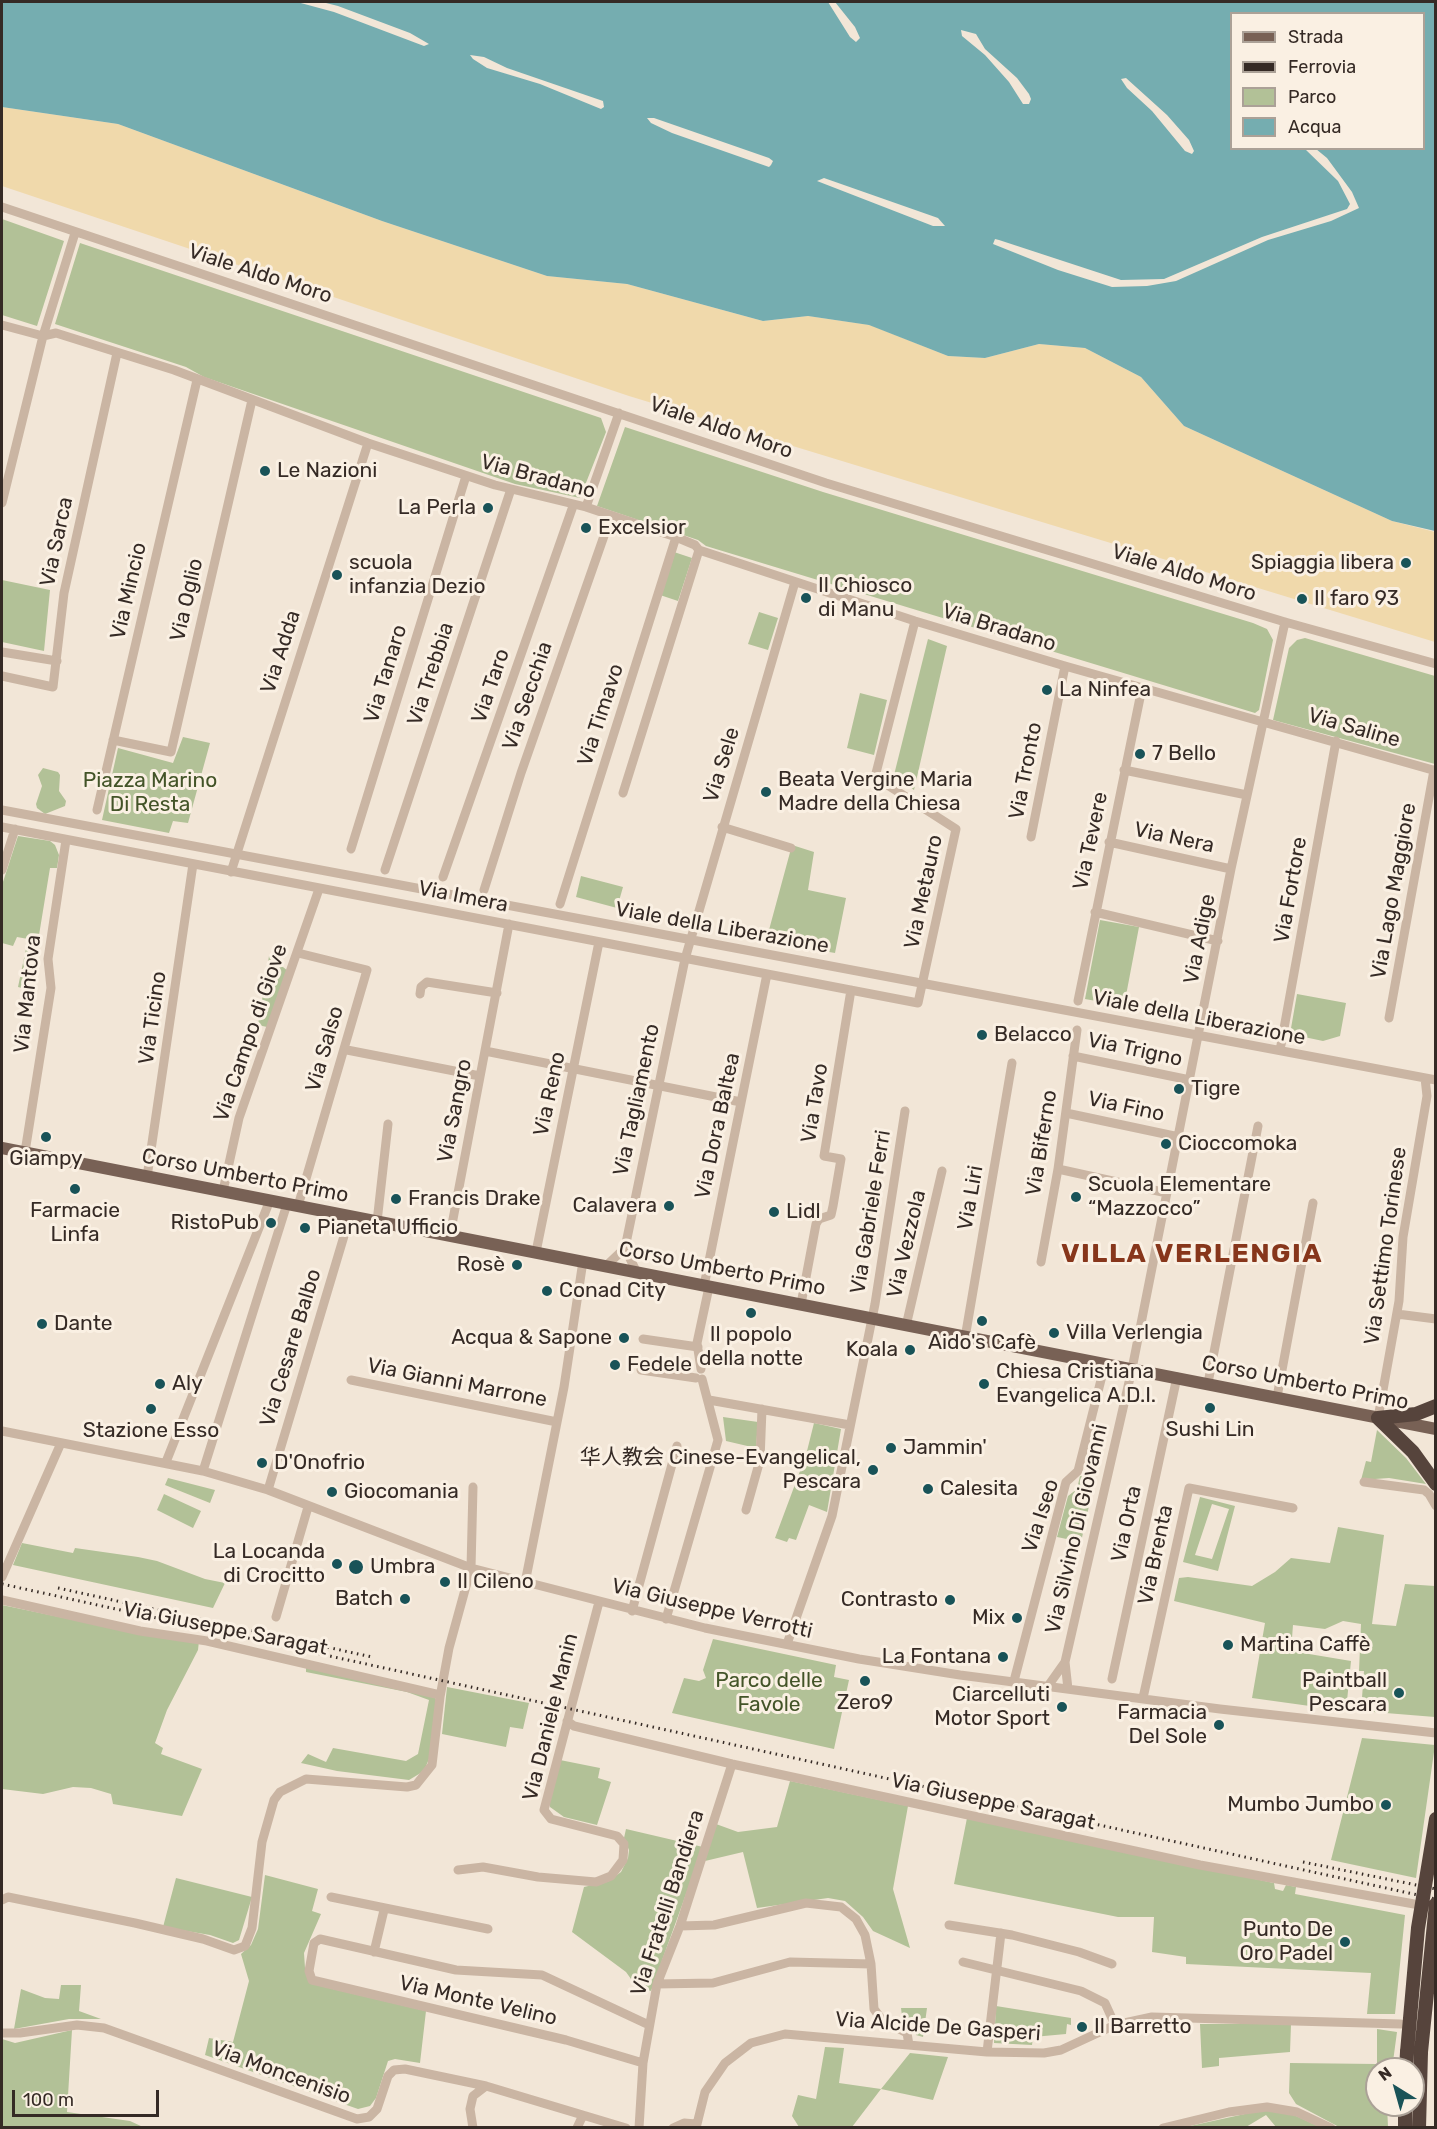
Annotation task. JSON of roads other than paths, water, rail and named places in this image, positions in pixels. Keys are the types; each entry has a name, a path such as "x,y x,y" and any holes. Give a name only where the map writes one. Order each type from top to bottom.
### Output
{"highway":[{"path":"1378,1418 1416,1414 1436,1406"},
{"path":"1378,1418 1413,1452 1436,1484"},
{"path":"1419,2127 1414,2052 1418,1928 1436,1819"},
{"path":"1412,2057 1436,1904"}],"main road":[{"name":"Corso Umberto Primo","path":"2,1148 1436,1429"}],"street":[{"name":"Viale Aldo Moro","path":"2,207 826,483 1285,622 1436,664"},
{"path":"2,503 43,336 75,233"},
{"name":"Via Bradano","path":"2,325 43,336 56,333 197,380 368,443 466,476 573,506 586,507 695,544 699,550 795,582 1065,666"},
{"name":"Via Sarca","path":"2,676 53,687 64,593 117,353"},
{"name":"Via Mincio","path":"97,810 197,380"},
{"name":"Via Oglio","path":"113,740 171,752 252,400"},
{"path":"586,507 619,413"},
{"name":"Via Adda","path":"231,872 368,443"},
{"name":"Via Tanaro","path":"351,849 466,476"},
{"name":"Via Trebbia","path":"386,870 511,489"},
{"name":"Via Taro","path":"443,877 573,506"},
{"name":"Via Secchia","path":"484,890 521,773 611,516"},
{"name":"Via Timavo","path":"560,904 676,537"},
{"path":"623,794 699,550"},
{"name":"Via Sele","path":"685,959 795,582"},
{"name":"Via Metauro","path":"915,621 875,777 956,829 918,1003"},
{"name":"Via Adige","path":"1132,1369 1262,721 1285,622"},
{"path":"2,652 57,661"},
{"path":"1065,666 1262,721"},
{"name":"Via Tronto","path":"1031,837 1065,666"},
{"name":"Via Tevere","path":"1078,1001 1142,688"},
{"name":"Via Saline","path":"1262,721 1435,771"},
{"name":"Via Fortore","path":"1281,1045 1336,741"},
{"path":"1124,770 1247,795"},
{"name":"Via Lago Maggiore","path":"1389,1018 1435,771"},
{"name":"Viale della Liberazione","path":"2,810 1436,1080"},
{"name":"Via Imera","path":"2,827 918,1003"},
{"path":"722,827 790,848"},
{"path":"2,870 15,829"},
{"name":"Via Mantova","path":"24,1152 51,988 48,959 66,840"},
{"name":"Via Nera","path":"1109,842 1232,869"},
{"name":"Via Ticino","path":"147,1177 193,864"},
{"name":"Via Campo di Giove","path":"223,1191 239,1118 319,889"},
{"path":"1095,912 1218,941"},
{"name":"Via Sangro","path":"450,1235 509,924"},
{"name":"Via Reno","path":"536,1252 598,942"},
{"name":"Via Salso","path":"293,1205 367,970 298,952"},
{"name":"Via Tagliamento","path":"625,1248 685,959"},
{"name":"Via Dora Baltea","path":"666,1619 718,1440 709,1400 700,1375 698,1347 741,1102 767,974"},
{"path":"420,994 421,987 427,982 496,993"},
{"name":"Via Tavo","path":"801,1304 816,1224 819,1219 831,1215 841,1159 824,1156 851,990"},
{"name":"Via Biferno","path":"1041,1263 1058,1169 1077,1029"},
{"path":"346,1050 480,1076"},
{"path":"485,1050 741,1102"},
{"name":"Via Trigno","path":"1073,1056 1190,1080"},
{"name":"Via Liri","path":"965,1338 1012,1063"},
{"name":"Via Settimo Torinese","path":"1378,1418 1397,1314 1403,1237 1427,1096 1425,1078"},
{"name":"Via Gabriele Ferri","path":"787,1644 812,1579 832,1516 870,1318 875,1304 905,1111"},
{"name":"Via Fino","path":"1066,1113 1179,1137"},
{"path":"376,1222 388,1124"},
{"path":"1208,1383 1258,1126"},
{"path":"1058,1169 1167,1193"},
{"name":"Via Vezzola","path":"906,1326 942,1171"},
{"path":"166,1462 270,1200"},
{"path":"1277,1397 1313,1203"},
{"path":"203,1471 293,1205"},
{"name":"Via Cesare Balbo","path":"268,1490 350,1216"},
{"path":"607,1265 625,1248 636,1271"},
{"name":"Via Gianni Marrone","path":"525,1583 557,1422 583,1261"},
{"path":"1397,1314 1436,1319"},
{"path":"643,1339 698,1347"},
{"name":"Via Iseo","path":"1014,1681 1066,1482 1078,1471 1105,1364"},
{"name":"Via Silvino Di Giovanni","path":"1068,1689 1065,1662 1132,1369"},
{"path":"641,1371 700,1375"},
{"name":"Via Orta","path":"1112,1679 1177,1377"},
{"name":"Via Gianni Marrone","path":"351,1380 557,1422"},
{"path":"709,1400 850,1425"},
{"path":"746,1510 760,1460 762,1409"},
{"name":"Via Giuseppe Verrotti","path":"2,1431 203,1471 268,1490 471,1568 666,1619 886,1664 1068,1689 1436,1733"},
{"path":"2,1577 61,1443"},
{"path":"632,1611 677,1446"},
{"path":"1364,1482 1424,1490 1436,1506"},
{"path":"2,1900 8,1897 135,1923 203,1939 234,1950 245,1946 252,1928 262,1842 274,1800 280,1792 295,1782 306,1779 407,1787 416,1785 432,1765 440,1695 449,1648 471,1568 473,1487"},
{"name":"Via Brenta","path":"1143,1698 1189,1488 1293,1508"},
{"path":"276,1617 308,1507"},
{"name":"Via Giuseppe Saragat","path":"2,1600 140,1631 207,1641 440,1695"},
{"name":"Via Daniele Manin","path":"458,1870 483,1867 587,1882 604,1881 616,1871 626,1850 617,1836 551,1818 544,1810 599,1602"},
{"name":"Via Silvino Di Giovanni","path":"1048,1686 1065,1662"},
{"name":"Via Giuseppe Saragat","path":"567,1721 574,1726 732,1764 1200,1865 1414,1904"},
{"name":"Via Fratelli Bandiera","path":"639,2127 643,2063 657,1984 680,1926 732,1764"},
{"path":"331,1897 384,1910 488,1929"},
{"path":"680,1926 714,1925 806,1903 841,1906 856,1919 865,1935 871,1965 874,2009 882,2020 907,2033 909,2045"},
{"path":"384,1910 374,1952 456,1970 542,1975 649,2025"},
{"path":"949,1925 1001,1933 1079,1952 1112,1964"},
{"path":"987,2052 1001,1933"},
{"name":"Via Monte Velino","path":"374,1952 320,1939 314,1944 309,1971 312,1980 566,2040 643,2063"},
{"path":"657,1984 713,1983 790,1962 871,1965"},
{"path":"963,1962 1094,1996 1105,2003 1115,2025"},
{"name":"Via Alcide De Gasperi","path":"693,2126 701,2102 717,2072 742,2048 762,2039 798,2034 987,2052 1053,2052 1115,2025 1152,2017 1401,2024"},
{"name":"Via Moncenisio","path":"2,2033 20,2033 77,2025 105,2028 357,2119 369,2117 377,2109 388,2076 394,2070 452,2077 626,2127"},
{"path":"473,2127 470,2109 473,2096 486,2086"},
{"path":"1163,2127 1228,2112 1267,2107 1297,2112 1331,2127"},
{"path":"577,2127 583,2115"},
{"path":"673,2127 684,2123 693,2126"}],"water":[{"path":"2,2 1435,2 1435,531 1392,521 1184,426 1141,377 1085,348 1039,344 985,358 948,356 869,325 808,316 763,321 627,284 547,276 382,221 118,124 2,107"}],"railway":[{"path":"2,1584 1436,1899"},
{"path":"58,1588 372,1657"},
{"path":"1303,1862 1436,1889"}],"place":[{"name":"Le Nazioni","path":"265,471"},
{"name":"La Perla","path":"488,508"},
{"name":"Excelsior","path":"586,528"},
{"name":"Spiaggia libera","path":"1406,563"},
{"name":"scuola infanzia Dezio","path":"337,575"},
{"name":"Il Chiosco di Manu","path":"806,598"},
{"name":"Il faro 93","path":"1302,599"},
{"name":"La Ninfea","path":"1047,690"},
{"name":"7 Bello","path":"1140,754"},
{"name":"Beata Vergine Maria Madre della Chiesa","path":"766,792"},
{"name":"Belacco","path":"982,1035"},
{"name":"Tigre","path":"1179,1089"},
{"name":"Giampy","path":"46,1137"},
{"name":"Cioccomoka","path":"1166,1144"},
{"name":"Farmacie Linfa","path":"75,1189"},
{"name":"Scuola Elementare “Mazzocco”","path":"1076,1197"},
{"name":"Francis Drake","path":"396,1199"},
{"name":"Calavera","path":"669,1206"},
{"name":"Lidl","path":"774,1212"},
{"name":"RistoPub","path":"271,1223"},
{"name":"Pianeta Ufficio","path":"305,1228"},
{"name":"Rosè","path":"517,1265"},
{"name":"Conad City","path":"547,1291"},
{"name":"Il popolo della notte","path":"751,1313"},
{"name":"Aido's Cafè","path":"982,1321"},
{"name":"Dante","path":"42,1324"},
{"name":"Villa Verlengia","path":"1054,1333"},
{"name":"Acqua & Sapone","path":"624,1338"},
{"name":"Koala","path":"910,1350"},
{"name":"Fedele","path":"615,1365"},
{"name":"Aly","path":"160,1384"},
{"name":"Chiesa Cristiana Evangelica A.D.I.","path":"984,1384"},
{"name":"Sushi Lin","path":"1210,1408"},
{"name":"Stazione Esso","path":"151,1409"},
{"name":"Jammin'","path":"891,1448"},
{"name":"D'Onofrio","path":"262,1463"},
{"name":"华人教会 Cinese-Evangelical, Pescara","path":"873,1470"},
{"name":"Calesita","path":"928,1489"},
{"name":"Giocomania","path":"332,1492"},
{"name":"La Locanda di Crocitto","path":"337,1564"},
{"name":"Umbra","path":"356,1567"},
{"name":"Il Cileno","path":"445,1582"},
{"name":"Batch","path":"405,1599"},
{"name":"Contrasto","path":"950,1600"},
{"name":"Mix","path":"1017,1618"},
{"name":"Martina Caffè","path":"1228,1645"},
{"name":"La Fontana","path":"1003,1657"},
{"name":"Zero9","path":"865,1681"},
{"name":"Paintball Pescara","path":"1399,1693"},
{"name":"Ciarcelluti Motor Sport","path":"1062,1707"},
{"name":"Farmacia Del Sole","path":"1219,1725"},
{"name":"Mumbo Jumbo","path":"1386,1805"},
{"name":"Punto De Oro Padel","path":"1345,1942"},
{"name":"Il Barretto","path":"1082,2027"}],"district":[{"name":"VILLA VERLENGIA","path":"1192,1254"}],"park label":[{"name":"Piazza Marino Di Resta","path":"150,793"},
{"name":"Parco delle Favole","path":"769,1693"}]}
